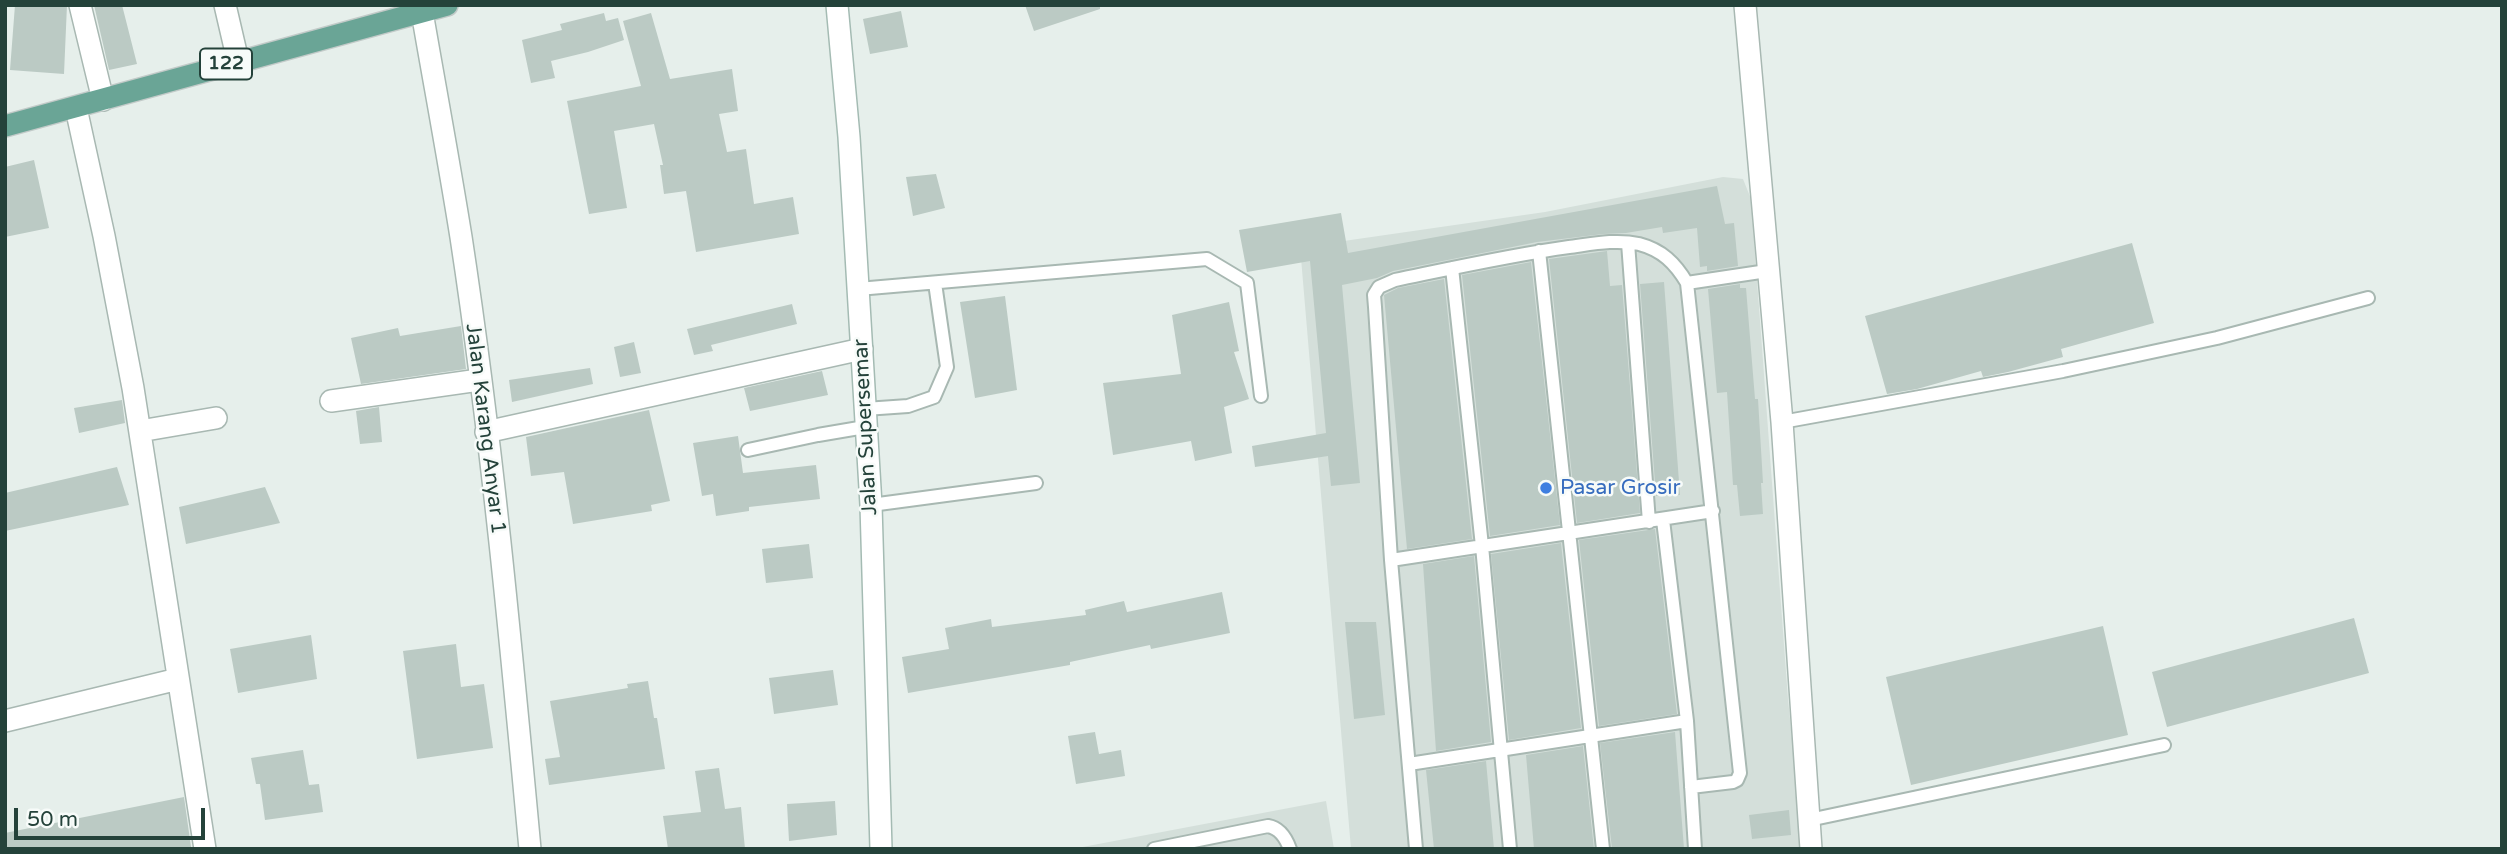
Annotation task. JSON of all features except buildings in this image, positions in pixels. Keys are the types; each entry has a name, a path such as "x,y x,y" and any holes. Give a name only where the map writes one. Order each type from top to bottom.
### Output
{"main road":[{"name":"122","path":"5,126 447,5"}],"street":[{"path":"80,5 103,100"},
{"path":"225,5 238,61"},
{"path":"1745,5 1782,422 1811,849"},
{"name":"Jalan Supersemar","path":"838,6 849,137 871,505 881,849"},
{"name":"Jalan Karang Anyar 1","path":"422,12 461,238 507,604 530,849"},
{"path":"75,108 104,236 139,431 205,849"},
{"path":"486,432 862,349"},
{"path":"331,401 479,380"},
{"path":"139,431 216,418"},
{"path":"5,721 178,679"}],"lane":[{"path":"1416,849 1391,560 1374,295 1384,283 1539,251 1602,243 1628,243 1651,248 1667,256 1688,283 1740,774 1733,782 1690,788"},
{"path":"1628,243 1649,522"},
{"path":"1539,251 1603,849"},
{"path":"858,289 1207,260 1247,282 1261,396"},
{"path":"1452,268 1482,546 1510,849"},
{"path":"1688,283 1767,271"},
{"path":"748,450 818,435 934,397 947,367 935,283"},
{"path":"1782,422 2076,368 2217,338 2368,298"},
{"path":"871,505 1036,483"},
{"path":"1391,560 1713,512"},
{"path":"1663,520 1687,721 1695,849"},
{"path":"1409,764 1687,721"},
{"path":"1809,820 2164,745"},
{"path":"1154,849 1268,826 1275,827 1281,833 1290,849"}],"shaded area":[{"name":"Pasar Grosir","path":"1723,177 1743,179 1751,199 1788,699 1803,849 1351,849 1301,258 1309,246 1545,212"},
{"path":"1326,801 1334,849 1072,849"}],"place":[{"name":"Pasar Grosir","path":"1546,488"}]}
